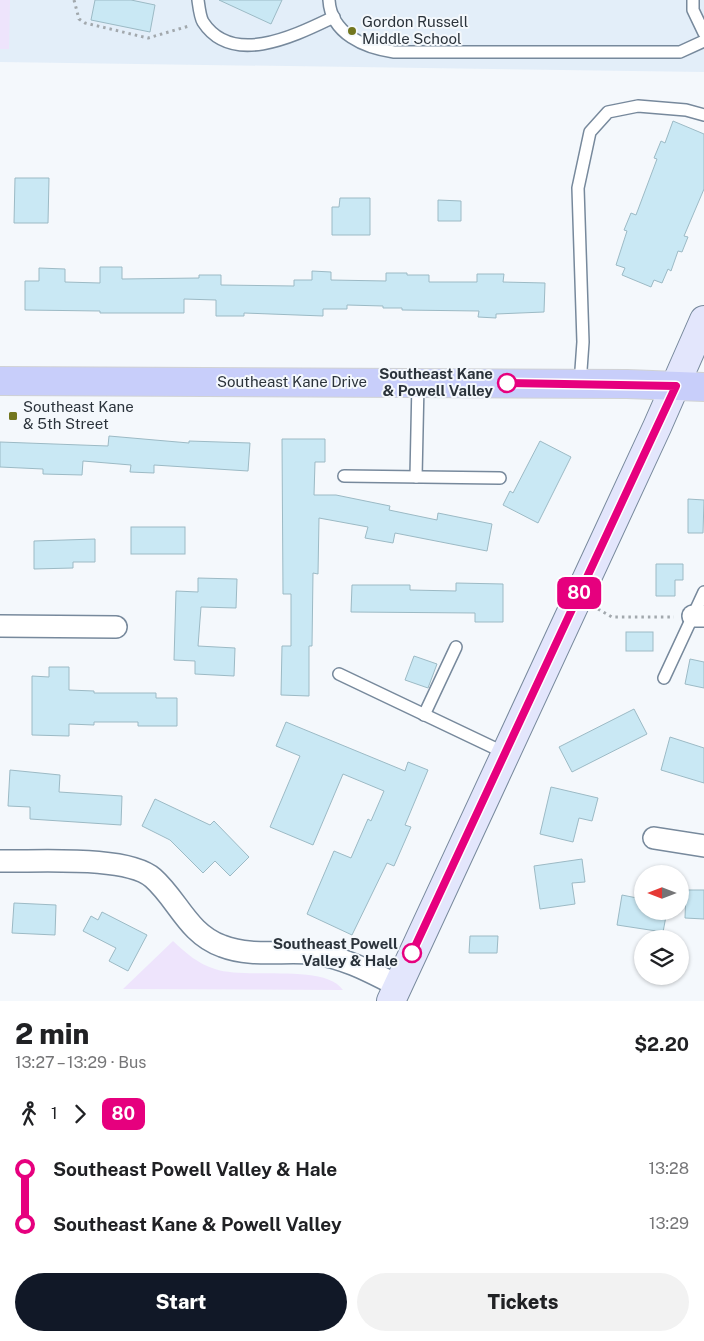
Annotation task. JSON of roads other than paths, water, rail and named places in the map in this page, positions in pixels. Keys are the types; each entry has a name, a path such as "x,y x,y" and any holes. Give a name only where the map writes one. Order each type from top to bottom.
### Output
{"main road":[{"path":"394,993 676,386 704,320"},
{"name":"Southeast Kane Drive","path":"0,380 580,384 704,387"}],"street":[{"path":"0,626 116,627"},
{"path":"654,838 704,846"},
{"path":"0,861 128,865 152,876 169,895 182,915 199,933 221,946 247,952 309,953 330,956 348,962 394,993"}],"lane":[{"path":"198,0 203,22 223,40 249,46 283,40 334,17"},
{"path":"329,0 330,11 352,40 373,49 394,52 680,52 704,41"},
{"path":"694,0 694,10 704,33"},
{"path":"580,384 583,342 578,188 590,132 608,112 638,106 686,110 704,115"},
{"path":"416,477 418,383"},
{"path":"344,476 500,478"},
{"path":"664,678 695,620 704,592"},
{"path":"424,715 456,647"},
{"path":"338,674 505,754"}],"place":[{"name":"Gordon Russell Middle School","path":"352,31"},
{"name":"Southeast Kane & Powell Valley","path":"507,383"},
{"name":"Southeast Kane & 5th Street","path":"13,416"},
{"name":"Southeast Powell Valley & Hale","path":"412,953"}]}
